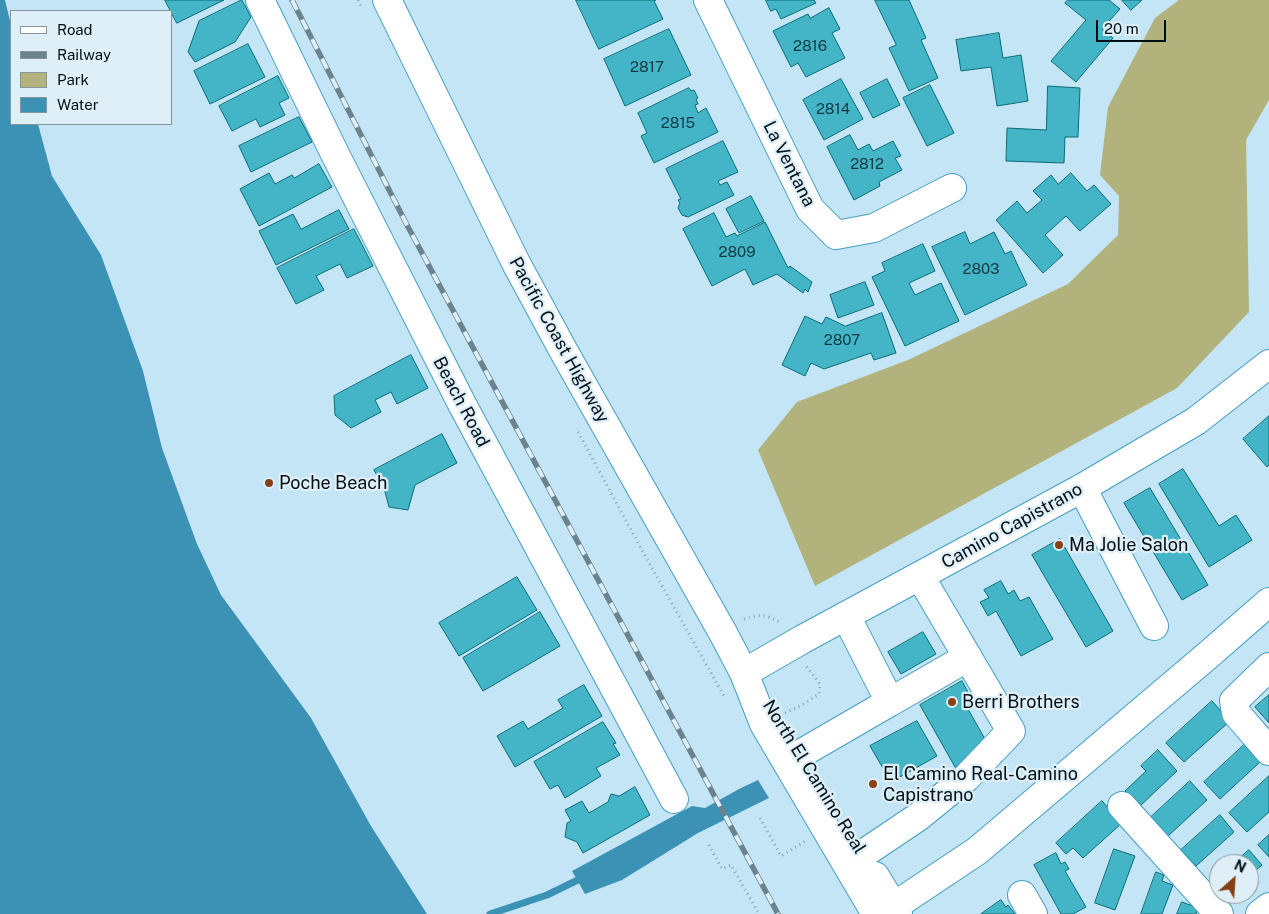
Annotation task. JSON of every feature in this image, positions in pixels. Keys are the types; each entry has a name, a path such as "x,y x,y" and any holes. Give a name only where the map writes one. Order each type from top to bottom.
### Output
{"main road":[{"name":"Beach Road","path":"260,0 335,154 462,404 674,799"},
{"name":"Pacific Coast Highway","path":"387,0 516,263 744,673"},
{"name":"La Ventana","path":"708,0 810,209 836,235 874,228 952,188"},
{"name":"Camino Capistrano","path":"744,673 1082,488 1196,421 1269,364"},
{"path":"1082,488 1154,626"},
{"path":"863,854 918,817 959,784 1011,731 920,576"},
{"path":"889,912 977,852 1269,602"},
{"path":"846,616 890,702"},
{"path":"802,753 968,657"},
{"path":"1269,667 1234,701 1236,713 1269,751"},
{"name":"North El Camino Real","path":"744,673 780,715 863,854 889,912"},
{"name":"North El Camino Real","path":"744,673 764,724 889,912"},
{"path":"1122,806 1219,914"},
{"path":"1260,914 1269,906"}],"path":[{"path":"744,619 766,615 781,622"},
{"path":"689,634 696,648"},
{"path":"800,706 819,694 820,684 807,667"},
{"path":"760,818 781,856 806,841"},
{"path":"709,844 722,870 731,865 759,914"}],"green space":[{"path":"1179,0 1269,0 1269,100 1246,140 1249,312 1177,388 815,586 758,450 797,402 908,360 1068,284 1118,235 1119,196 1100,175 1108,107 1155,18"}],"water":[{"path":"0,0 5,0 10,21 10,125 38,125 52,176 101,255 143,371 162,448 197,544 221,595 311,718 371,826 427,914 0,914"},
{"path":"758,780 769,798 698,833 622,880 585,894 572,871 692,806 705,808"}],"building":[{"path":"165,0 224,0 177,23 172,10"},
{"path":"242,0 251,17 235,42 195,62 188,52 199,21"},
{"path":"576,0 656,0 654,1 663,19 599,49"},
{"path":"766,0 814,0 816,3 781,19 776,9 771,11"},
{"path":"875,0 909,0 926,38 921,40 938,78 909,91 889,48 896,45"},
{"path":"1068,0 1109,0 1120,9 1102,29 1113,38 1076,82 1051,61 1086,20 1065,3"},
{"path":"1122,0 1142,0 1131,10"},
{"path":"829,8 840,29 832,33 845,58 806,77 798,63 791,67 773,31 808,14 810,18"},
{"path":"669,29 691,75 625,106 604,59"},
{"path":"999,33 1003,58 1021,55 1028,101 997,106 991,67 961,71 956,40"},
{"path":"248,44 265,77 210,104 194,71"},
{"path":"278,76 289,98 279,103 285,115 260,127 256,119 232,131 219,106"},
{"path":"841,79 863,119 824,140 803,100"},
{"path":"887,79 900,105 873,118 860,93"},
{"path":"930,85 954,133 927,146 903,98"},
{"path":"1048,86 1080,88 1078,137 1065,137 1064,163 1006,161 1007,128 1046,130"},
{"path":"689,88 691,91 694,90 698,98 696,99 698,104 695,105 698,113 706,108 718,132 654,163 641,136 647,133 638,113"},
{"path":"299,117 312,142 251,172 239,146"},
{"path":"850,135 858,150 869,144 873,151 893,141 901,156 895,158 902,170 879,182 880,186 854,200 827,147"},
{"path":"723,141 738,172 718,181 720,185 727,182 734,195 688,217 682,215 678,208 680,203 678,200 681,199 666,169"},
{"path":"319,164 332,187 259,226 240,189 269,173 275,184 292,175 294,178"},
{"path":"1071,173 1087,191 1094,185 1111,204 1080,231 1066,216 1045,235 1063,255 1043,273 996,220 1017,201 1027,213 1042,200 1033,191 1051,175 1058,184"},
{"path":"751,196 764,221 739,233 726,209"},
{"path":"339,210 349,229 276,265 259,231 293,214 301,229"},
{"path":"714,213 726,237 735,233 737,236 765,222 788,268 790,266 812,282 808,292 805,289 803,293 777,274 753,285 745,269 712,286 683,229"},
{"path":"354,229 373,266 347,278 340,264 316,276 324,290 296,304 277,268"},
{"path":"965,232 970,244 994,232 1005,254 1011,251 1027,285 965,315 932,247"},
{"path":"923,244 935,271 909,283 915,295 941,283 959,321 905,346 872,277 885,271 882,263"},
{"path":"865,282 874,305 838,318 830,295"},
{"path":"882,313 896,353 874,360 871,353 824,369 811,363 805,376 782,365 805,316 822,324 826,317 845,326"},
{"path":"411,355 428,388 397,404 391,392 375,400 381,412 351,428 335,415 334,396"},
{"path":"1269,416 1269,465 1267,467 1243,439"},
{"path":"442,434 457,463 415,485 408,510 389,507 384,488 374,470"},
{"path":"1183,469 1219,526 1236,515 1252,540 1209,567 1159,484"},
{"path":"1150,488 1208,585 1182,600 1124,503"},
{"path":"1060,539 1113,631 1086,647 1032,555"},
{"path":"517,577 537,610 459,656 439,623"},
{"path":"1001,581 1008,594 1014,590 1020,601 1029,597 1053,639 1021,656 996,611 988,616 980,602 989,598 984,590"},
{"path":"540,612 560,646 483,691 463,658"},
{"path":"923,632 936,654 901,674 888,652"},
{"path":"962,681 975,705 968,709 990,748 955,767 920,705"},
{"path":"584,685 602,716 515,767 497,736 523,721 528,729 563,708 558,700"},
{"path":"1269,695 1269,723 1255,707"},
{"path":"1212,701 1230,721 1184,762 1166,743"},
{"path":"917,721 937,756 891,782 870,746"},
{"path":"603,722 616,743 613,744 620,755 596,768 601,776 565,798 558,785 550,789 534,762"},
{"path":"1244,745 1260,762 1220,799 1204,782"},
{"path":"1158,750 1177,771 1140,806 1125,791 1146,771 1141,766"},
{"path":"1269,776 1269,812 1247,832 1229,813"},
{"path":"1190,781 1207,800 1167,837 1150,818"},
{"path":"635,787 650,815 583,853 577,842 565,837 567,823 571,821 565,810 582,801 589,813 608,802 611,794 619,796"},
{"path":"1102,801 1122,823 1083,858 1073,848 1066,854 1056,843"},
{"path":"1220,815 1234,832 1196,866 1181,850"},
{"path":"1269,835 1269,857 1258,845"},
{"path":"1114,849 1135,856 1115,910 1095,903"},
{"path":"1249,850 1252,854 1244,854"},
{"path":"1056,853 1061,864 1065,862 1069,869 1065,871 1086,907 1073,914 1061,914 1034,865"},
{"path":"1156,872 1164,875 1162,881 1173,885 1162,914 1141,914"},
{"path":"1001,900 1015,914 981,914"},
{"path":"1182,902 1198,908 1196,914 1177,914"}],"waterway":[{"path":"490,914 547,895 584,877"}],"railway":[{"path":"292,0 407,225 778,914"}],"place":[{"name":"Poche Beach","path":"269,483"},
{"name":"Ma Jolie Salon","path":"1059,545"},
{"name":"Berri Brothers","path":"952,702"},
{"name":"El Camino Real-Camino Capistrano","path":"873,784"}]}
